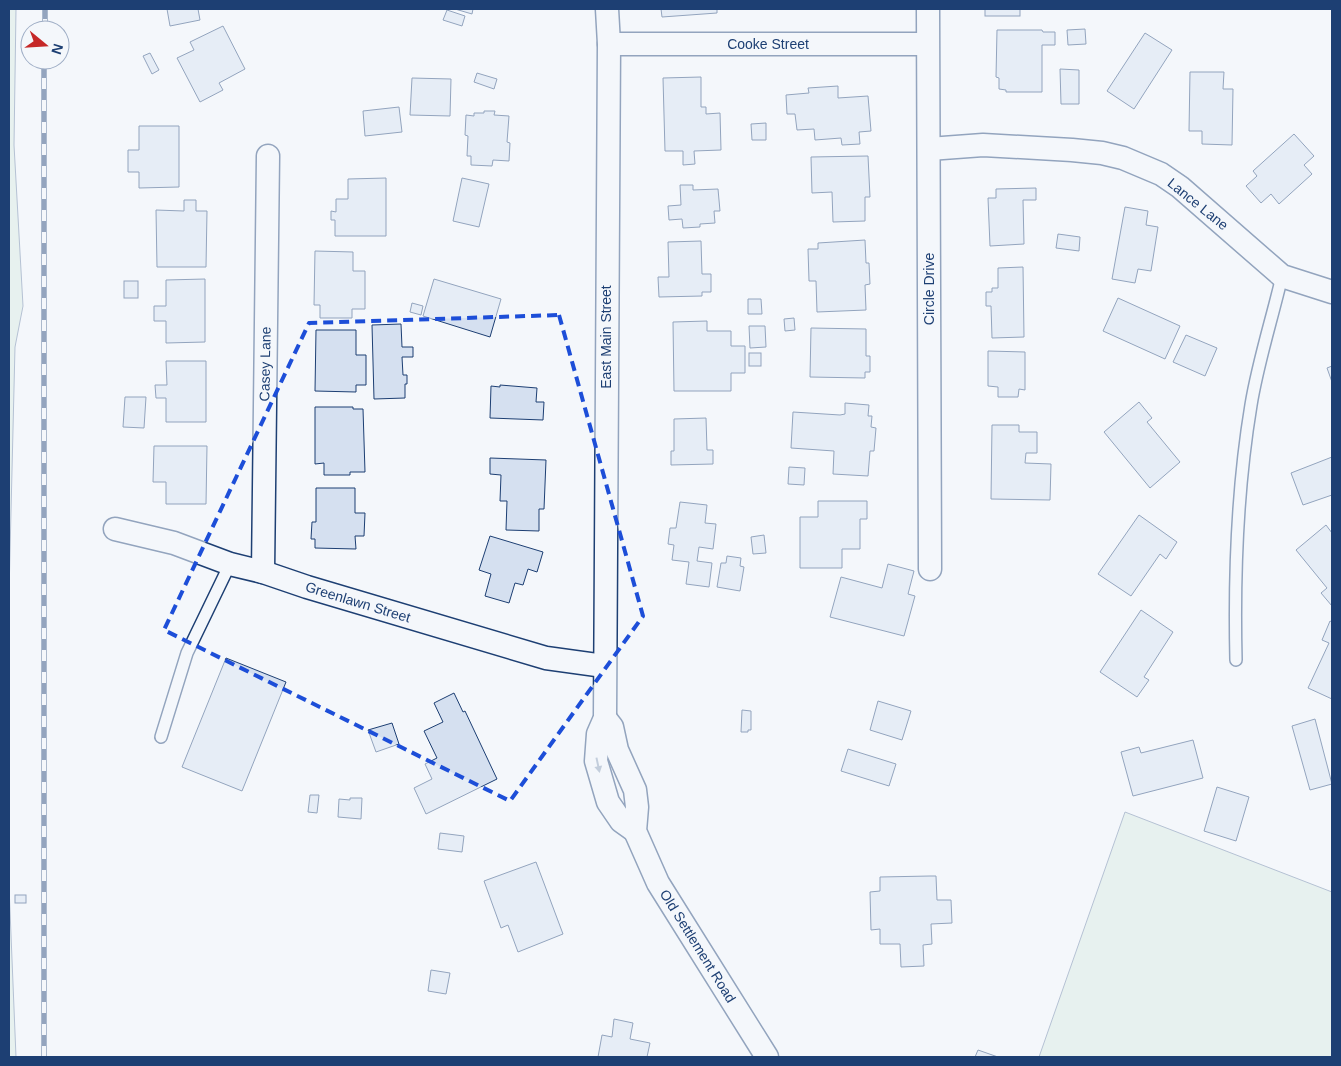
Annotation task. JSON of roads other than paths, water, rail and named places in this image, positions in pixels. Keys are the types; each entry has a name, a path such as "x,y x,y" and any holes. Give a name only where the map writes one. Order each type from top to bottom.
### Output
{"street":[{"name":"East Main Street","path":"604,666 607,9"},
{"name":"Circle Drive","path":"928,9 930,569"},
{"name":"Cooke Street","path":"608,44 928,44"},
{"name":"Lance Lane","path":"928,149 983,145 1072,150 1124,158 1161,174 1180,186 1282,276 1332,292"},
{"name":"Casey Lane","path":"263,572 268,156"},
{"name":"Greenlawn Street","path":"115,529 174,543 230,564 263,572 307,588 546,658 604,666"},
{"name":"Old Settlement Road","path":"604,666 604,718 598,734 596,761 608,802 621,821 635,831 658,882 767,1057"}],"lane":[{"path":"1236,660 1235,623 1239,508 1251,405 1282,276"},
{"path":"162,737 187,653 230,564"}],"railway":[{"path":"45,9 45,20"},
{"path":"44,70 44,1057"}]}
